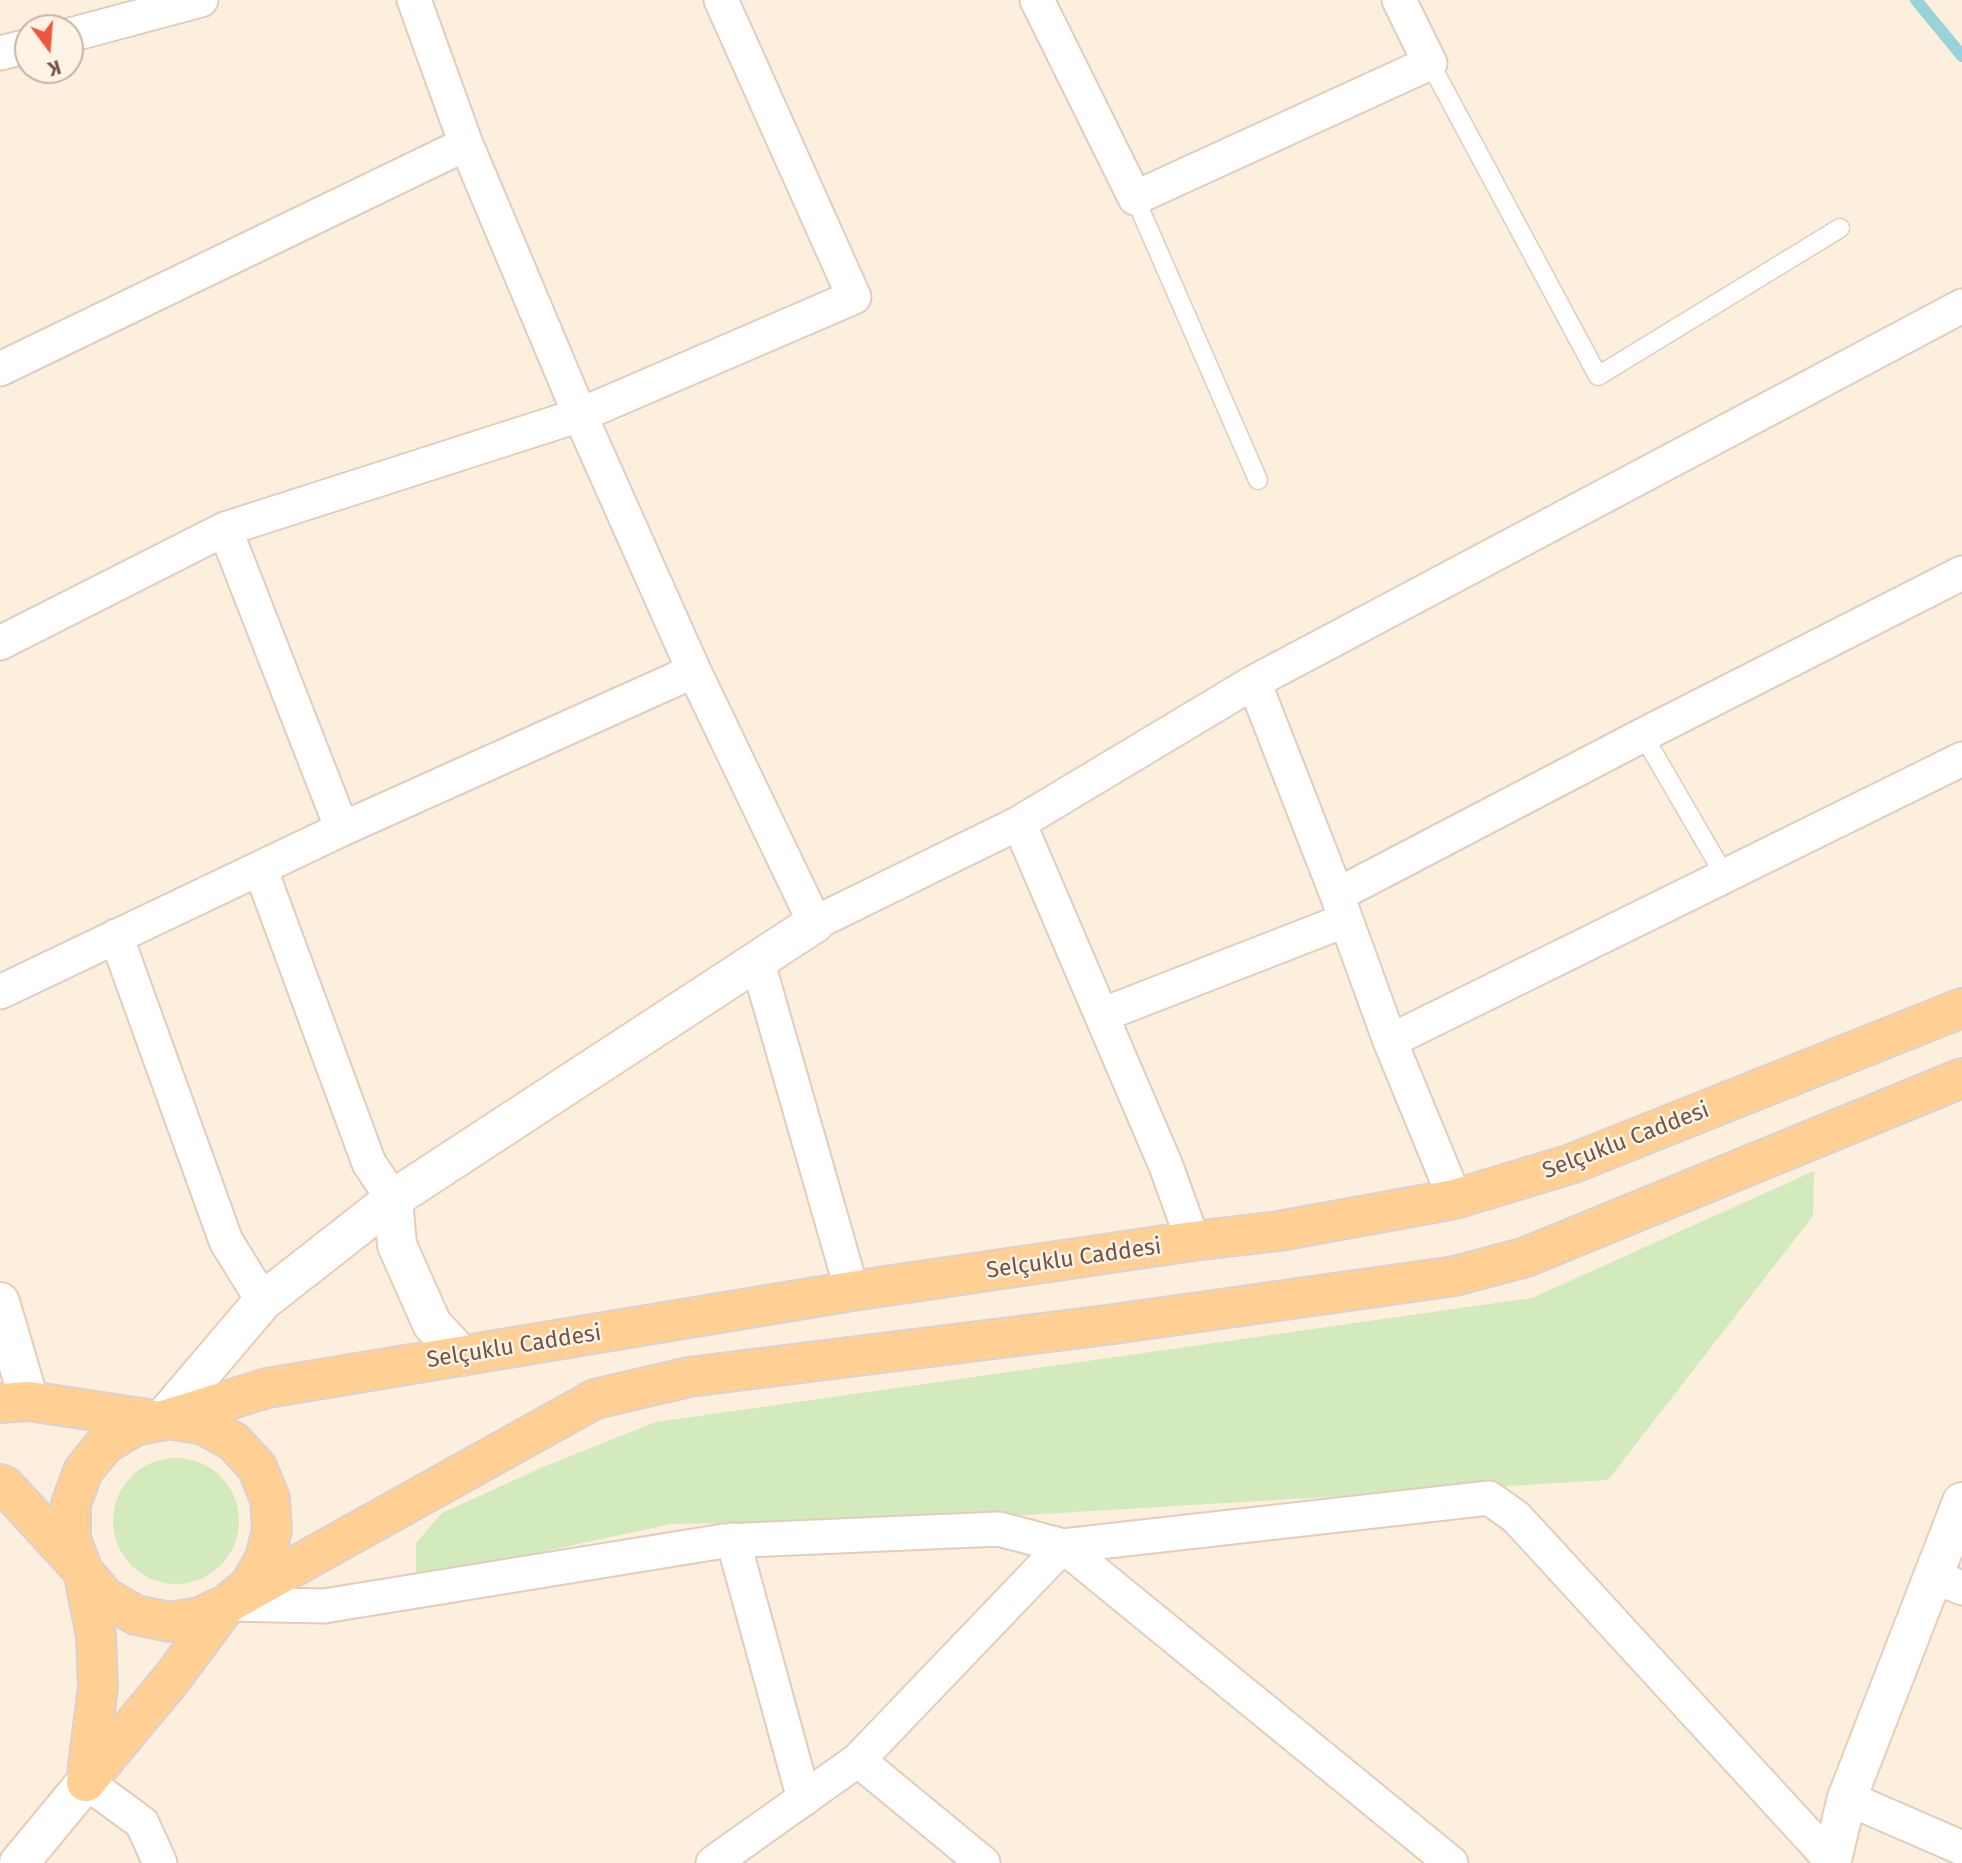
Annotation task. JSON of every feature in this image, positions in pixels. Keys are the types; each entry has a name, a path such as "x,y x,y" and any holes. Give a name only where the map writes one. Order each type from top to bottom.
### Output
{"main road":[{"name":"Selçuklu Caddesi","path":"14,1402 161,1421 267,1388 852,1291 1279,1231 1455,1199 1571,1164 1962,1008"},
{"name":"Selçuklu Caddesi","path":"0,1484 5,1486 106,1598 136,1615 170,1622 200,1617 595,1399 689,1377 1114,1324 1455,1276 1526,1257 1962,1078"},
{"name":"Selçuklu Caddesi","path":"83,1571 71,1539 71,1504 83,1471 105,1444 135,1426 169,1419 204,1425 234,1441 257,1467 270,1499 272,1530 265,1559 250,1585 227,1604"},
{"path":"83,1571 96,1636 98,1686 86,1782"},
{"path":"86,1782 173,1677 227,1604"}],"street":[{"path":"84,30 201,0"},
{"path":"414,0 466,144 580,415 694,671 815,923"},
{"path":"0,643 225,529 580,415 854,297 721,0"},
{"path":"1037,0 1135,198 1430,63 1398,0"},
{"path":"0,369 466,144"},
{"path":"161,1421 263,1301 393,1199 815,923 1019,823 1254,682 1962,306"},
{"path":"225,529 342,829"},
{"path":"1102,1015 1342,907 1643,735 1962,573"},
{"path":"0,992 342,829 694,671"},
{"path":"1254,682 1342,907 1390,1041 1455,1199"},
{"path":"1390,1041 1962,760"},
{"path":"1019,823 1166,1166 1194,1241"},
{"path":"260,868 369,1163 393,1199 397,1245 432,1324 462,1356"},
{"path":"116,936 226,1241 263,1301"},
{"path":"757,960 852,1291"},
{"path":"0,1302 14,1402"},
{"path":"227,1604 324,1606 733,1540 999,1529 1063,1546 1489,1498 1516,1517 1831,1862"},
{"path":"1831,1862 1847,1798 1948,1582 1962,1503"},
{"path":"733,1540 804,1799"},
{"path":"713,1863 858,1760 1063,1546"},
{"path":"1063,1546 1451,1863"},
{"path":"858,1760 982,1863"},
{"path":"19,1863 86,1782 142,1823 160,1863"},
{"path":"1847,1798 1962,1848"}],"lane":[{"path":"1430,63 1598,376 1840,228"},
{"path":"1135,198 1258,480"},
{"path":"1643,735 1725,876"}],"green space":[{"path":"1814,1171 1813,1216 1608,1480 976,1518 671,1524 416,1579 416,1543 442,1513 541,1468 656,1422 1532,1298"},
{"path":"176,1458 200,1463 221,1476 234,1497 239,1521 234,1545 221,1566 200,1579 176,1584 152,1579 131,1566 118,1545 113,1521 118,1497 131,1476 152,1463"}],"waterway":[{"path":"1916,0 1962,56"}]}
